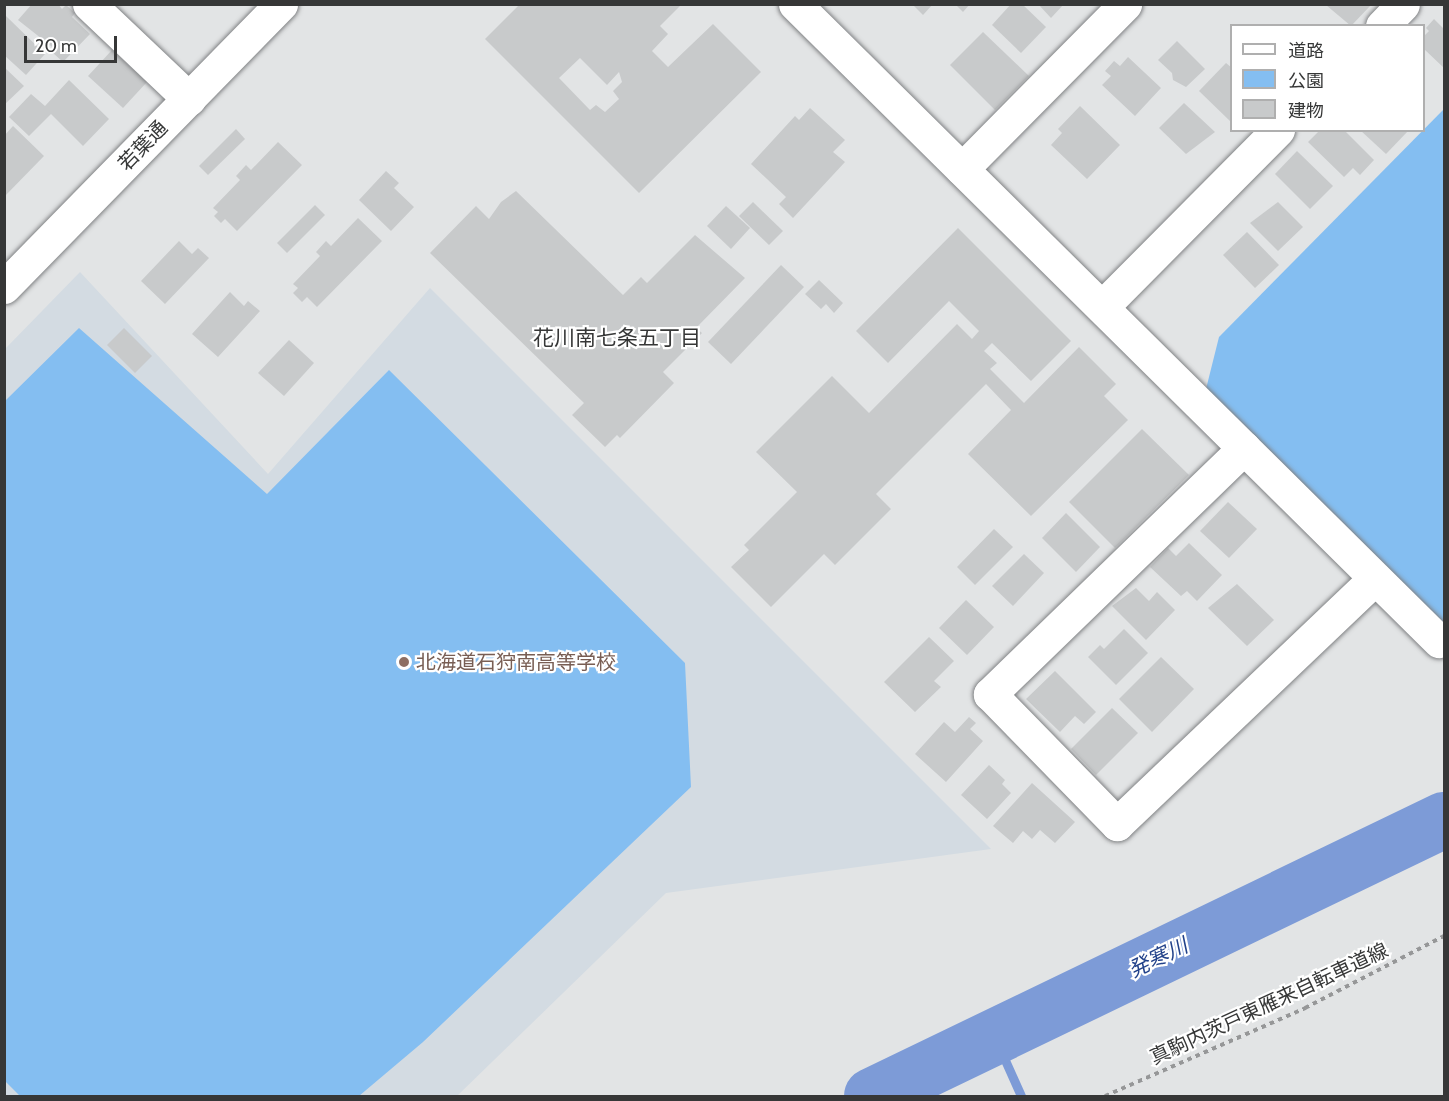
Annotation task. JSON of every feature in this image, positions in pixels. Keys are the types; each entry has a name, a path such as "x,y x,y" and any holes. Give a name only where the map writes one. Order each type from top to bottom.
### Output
{"street":[{"path":"89,4 189,99"},
{"name":"若葉通","path":"4,287 281,4"},
{"path":"795,4 1439,641"},
{"path":"962,169 1125,4"},
{"path":"1384,24 1403,4"},
{"path":"1102,307 1276,132"},
{"path":"1244,448 990,694 1117,824 1375,578"}],"path":[{"name":"真駒内茨戸東雁来自転車道線","path":"1105,1096 1305,1008 1444,936"}],"shaded area":[{"name":"北海道石狩南高等学校","path":"80,272 268,474 430,288 991,849 666,893 457,1096 5,1096 5,349"}],"green space":[{"path":"1444,109 1444,634 1206,389 1219,337 1421,132 1425,132 1425,128"},
{"name":"北海道石狩南高等学校","path":"79,328 267,494 389,370 685,663 691,787 423,1042 359,1096 20,1096 5,1081 5,401"}],"building":[{"path":"32,4 58,4 62,9 66,5 75,13 72,17 90,34 63,62 53,53 56,50 18,20"},
{"path":"520,4 682,4 660,26 668,34 652,51 668,67 713,24 761,72 639,193 485,39","holes":["580,58 607,85 619,72 622,82 613,91 619,99 605,112 596,105 590,110 559,78"]},
{"path":"912,4 933,4 923,15"},
{"path":"955,4 970,4 963,12"},
{"path":"1011,4 1022,4 1046,27 1021,53 992,25"},
{"path":"1038,4 1064,4 1051,18"},
{"path":"1326,5 1371,5 1353,24 1349,24"},
{"path":"6,16 45,54 26,75 4,55"},
{"path":"1434,19 1444,29 1444,68 1425,50 1425,35 1429,31 1426,28"},
{"path":"983,32 1029,76 995,110 950,65"},
{"path":"1177,41 1205,69 1186,87 1173,80 1172,73 1158,60"},
{"path":"112,50 147,82 123,108 88,76"},
{"path":"1128,57 1161,88 1135,116 1102,85 1111,76 1105,71 1114,61 1120,66"},
{"path":"1226,63 1230,66 1230,121 1199,91"},
{"path":"4,67 24,86 4,105"},
{"path":"69,80 109,119 83,146 51,114 29,136 9,117 31,94 45,106"},
{"path":"1184,103 1215,132 1186,154 1159,128"},
{"path":"1080,106 1120,145 1087,179 1051,145 1062,133 1058,129"},
{"path":"810,108 845,140 833,152 845,162 793,218 779,204 786,197 751,164 795,116 799,120"},
{"path":"13,126 44,156 4,197 4,136"},
{"path":"236,129 245,139 208,175 199,166"},
{"path":"1318,132 1346,132 1374,160 1360,175 1353,168 1344,177 1308,142"},
{"path":"1362,132 1407,132 1386,154"},
{"path":"278,142 302,165 237,231 225,219 221,223 214,216 218,212 213,208 240,180 236,176 246,165 251,170"},
{"path":"1297,151 1333,186 1310,209 1275,174"},
{"path":"386,171 399,183 394,188 414,207 391,231 359,200"},
{"path":"516,191 623,295 641,277 647,283 695,235 745,278 696,328 702,333 663,372 674,383 620,438 617,435 605,447 572,415 584,403 430,253 476,206 489,219 501,202"},
{"path":"753,202 783,231 769,245 739,216"},
{"path":"1278,202 1303,227 1278,251 1250,223"},
{"path":"315,205 325,215 287,253 277,243"},
{"path":"726,206 750,228 731,249 707,226"},
{"path":"358,218 382,241 317,307 307,297 302,302 293,293 298,288 293,284 320,256 316,252 326,241 331,246"},
{"path":"958,228 1071,341 1031,381 992,343 984,351 997,363 990,369 1024,403 1079,347 1116,384 1104,396 1128,420 1031,516 968,454 1011,410 986,384 876,494 891,509 835,565 824,554 771,607 731,567 749,550 744,545 797,492 756,452 832,376 869,413 957,324 972,339 979,331 949,301 888,363 856,331"},
{"path":"1247,232 1279,265 1255,288 1223,255"},
{"path":"179,241 192,254 198,248 209,258 165,304 141,281"},
{"path":"781,265 804,287 731,364 708,342"},
{"path":"819,280 843,303 834,313 826,304 821,309 805,294"},
{"path":"230,292 244,306 248,301 260,311 218,357 192,334"},
{"path":"124,328 152,356 135,373 107,345"},
{"path":"289,340 314,363 284,396 258,373"},
{"path":"1142,429 1189,475 1115,548 1069,502"},
{"path":"1228,502 1257,529 1229,558 1200,531"},
{"path":"1066,513 1100,547 1076,572 1042,538"},
{"path":"994,529 1013,547 975,585 957,567"},
{"path":"1189,543 1222,575 1197,601 1187,591 1181,596 1150,567 1168,548 1176,556"},
{"path":"1024,554 1044,573 1013,606 992,586"},
{"path":"1237,584 1274,620 1247,646 1208,608"},
{"path":"1136,588 1149,601 1157,592 1175,610 1146,640 1112,606"},
{"path":"966,600 994,627 967,655 939,628"},
{"path":"1124,629 1148,653 1116,685 1088,657 1100,645 1104,649"},
{"path":"929,637 954,661 934,681 941,687 915,712 884,682"},
{"path":"1161,657 1194,689 1152,732 1119,699"},
{"path":"1055,671 1096,712 1084,724 1075,716 1060,732 1026,699"},
{"path":"1112,708 1138,733 1096,775 1071,749"},
{"path":"969,717 976,723 970,729 983,741 946,782 915,754 944,722 955,732"},
{"path":"989,765 1005,780 1002,784 1011,793 987,819 961,795"},
{"path":"1032,783 1075,822 1055,843 1040,830 1032,839 1023,831 1013,843 993,826"}],"waterway":[{"name":"発寒川","path":"872,1096 1444,820"},
{"path":"996,1040 1021,1096"}],"place":[{"name":"北海道石狩南高等学校","path":"404,662"}],"district":[{"name":"花川南七条五丁目","path":"617,338"}]}
